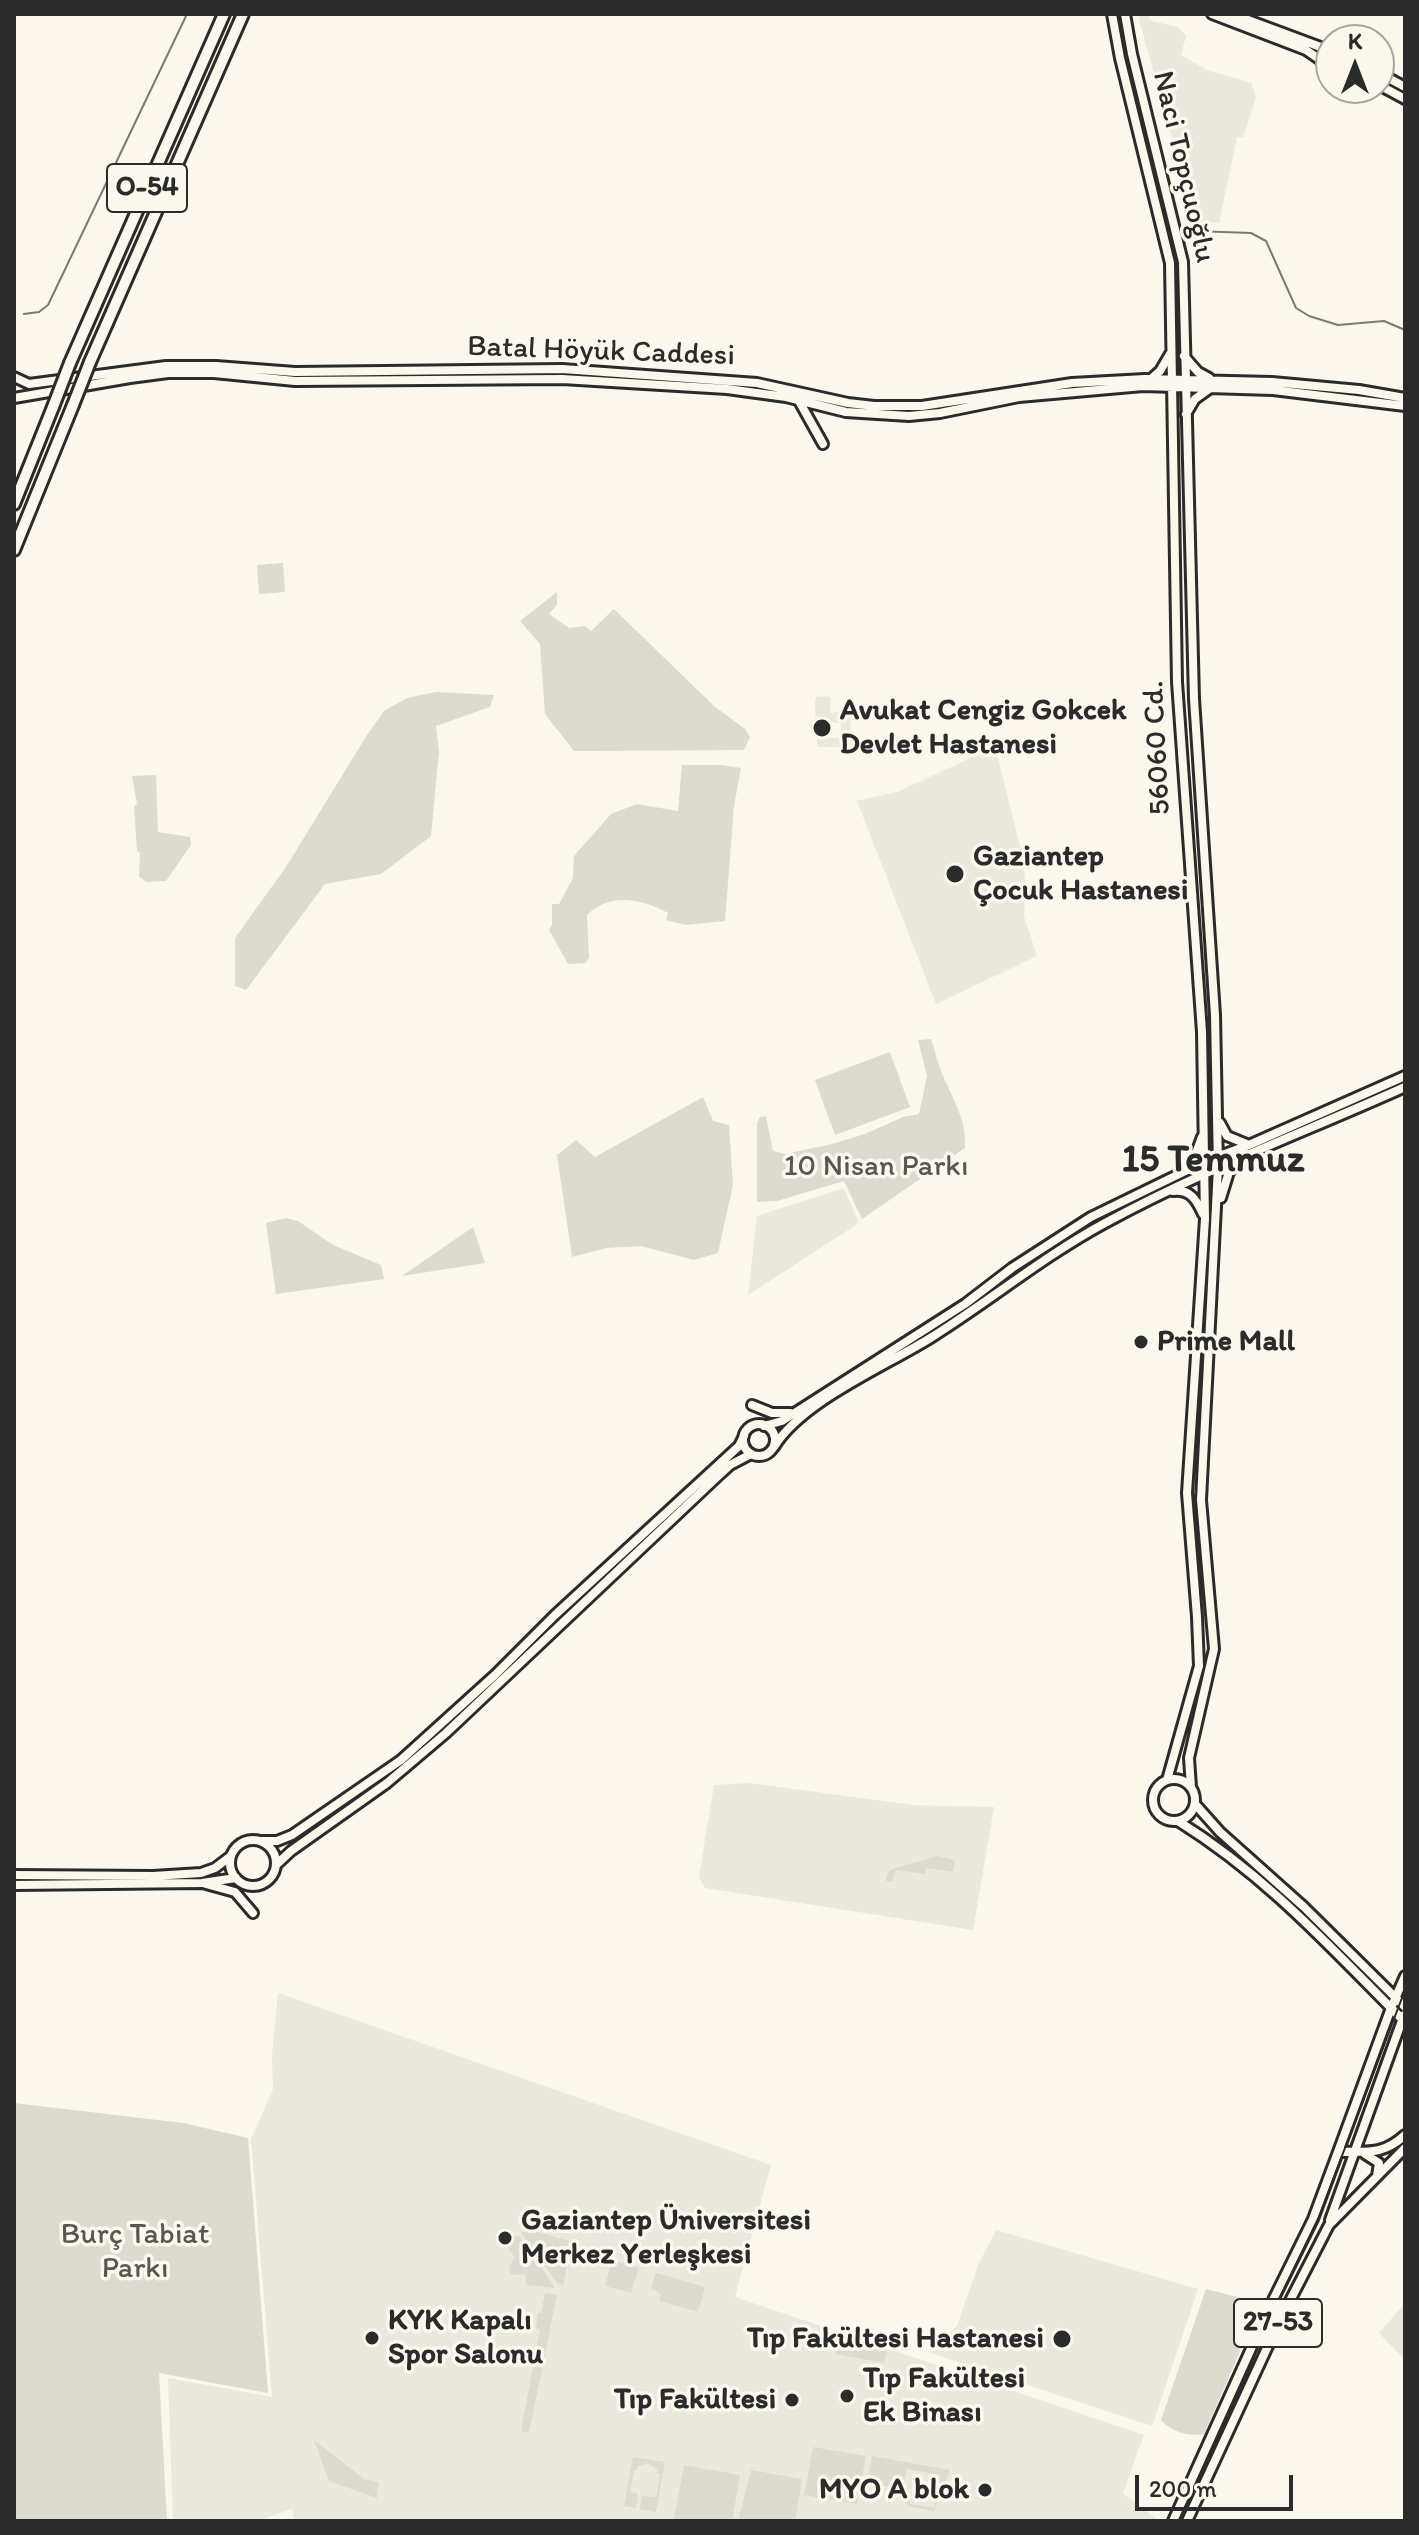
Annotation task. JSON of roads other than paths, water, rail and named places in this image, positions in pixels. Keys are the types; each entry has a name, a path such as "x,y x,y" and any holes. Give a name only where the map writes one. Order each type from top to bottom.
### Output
{"highway":[{"name":"O-54","path":"14,504 70,363 224,14"},
{"name":"O-54","path":"14,550 90,362 243,14"}],"main road":[{"name":"Naci Topçuoğlu","path":"1112,14 1170,263 1172,382"},
{"name":"Naci Topçuoğlu","path":"1125,14 1183,262 1184,383"},
{"path":"1127,31 1133,14"},
{"path":"1212,14 1315,56"},
{"path":"1232,14 1315,43"},
{"path":"1172,348 1151,382 1172,404"},
{"path":"1184,356 1212,383 1405,406"},
{"name":"Batal Höyük Caddesi","path":"14,390 14,379 29,384 179,366 295,372 562,369 757,383 848,403 909,407 1072,383 1212,383"},
{"name":"Batal Höyük Caddesi","path":"14,398 143,376 214,373 295,381 562,379 727,389 846,412 909,416 1019,397 1151,382"},
{"name":"56060 Cd.","path":"1167,1780 1199,1666 1187,1493 1206,1171 1202,1032 1177,682 1172,382"},
{"name":"56060 Cd.","path":"1184,383 1194,699 1215,1015 1217,1210"},
{"path":"1186,414 1212,383 1359,390 1405,398"},
{"path":"799,401 823,444"},
{"path":"276,1865 411,1764 730,1465 751,1454 767,1454 792,1424 837,1393 933,1336 1034,1264 1103,1223 1218,1162 1405,1076"},
{"path":"1316,1119 1405,1087"},
{"path":"1217,1115 1227,1136 1248,1150"},
{"path":"1182,1173 1195,1156 1205,1128"},
{"path":"1248,1150 1229,1172 1217,1210 1201,1500 1214,1649 1189,1758 1191,1787 1195,1804 1220,1832 1304,1907 1395,1998 1404,2015 1329,2225"},
{"path":"14,1885 201,1873 215,1868 231,1856 240,1844 255,1840 277,1841 292,1835 401,1760 739,1446 750,1428 782,1421 965,1304 1012,1268 1072,1229 1206,1161 1218,1162"},
{"path":"1160,1194 1176,1190 1191,1194 1205,1219"},
{"path":"752,1405 772,1413 795,1412"},
{"path":"764,1426 775,1437 774,1447"},
{"path":"744,1436 745,1447 751,1454"},
{"path":"1191,1787 1180,1780 1167,1780 1154,1793 1155,1808 1165,1819 1178,1821 1253,1873 1337,1951 1391,2008 1404,2015"},
{"path":"1178,1821 1191,1813 1195,1804"},
{"path":"231,1856 236,1878 249,1885 264,1883 274,1873 276,1865 273,1851 262,1841"},
{"path":"14,1875 202,1883 236,1878"},
{"path":"202,1883 235,1892 253,1913"},
{"path":"1173,2521 1313,2219 1405,1976"},
{"path":"1338,2152 1392,2148 1405,2135"},
{"name":"27-53","path":"1187,2521 1280,2320 1329,2225 1405,2148"},
{"path":"1357,2152 1376,2159 1380,2169 1377,2177"}],"waterway":[{"path":"24,314 39,312 48,305 187,14"},
{"path":"1194,231 1251,233 1266,241 1296,308 1309,316 1338,325 1384,321 1405,330"}],"tram line":[{"path":"1181,2521 1279,2299 1318,2219 1405,1990"}],"place":[{"name":"Avukat Cengiz Gokcek Devlet Hastanesi","path":"822,728"},
{"name":"Gaziantep Çocuk Hastanesi","path":"955,874"},
{"name":"Prime Mall","path":"1141,1342"},
{"name":"Gaziantep Üniversitesi Merkez Yerleşkesi","path":"505,2238"},
{"name":"KYK Kapalı Spor Salonu","path":"372,2338"},
{"name":"Tıp Fakültesi Hastanesi","path":"1062,2339"},
{"name":"Tıp Fakültesi Ek Binası","path":"847,2396"},
{"name":"Tıp Fakültesi","path":"792,2400"},
{"name":"MYO A blok","path":"985,2490"}],"district":[{"name":"15 Temmuz","path":"1213,1161"}],"park label":[{"name":"10 Nisan Parkı","path":"876,1167"},
{"name":"Burç Tabiat Parkı","path":"135,2252"}]}
